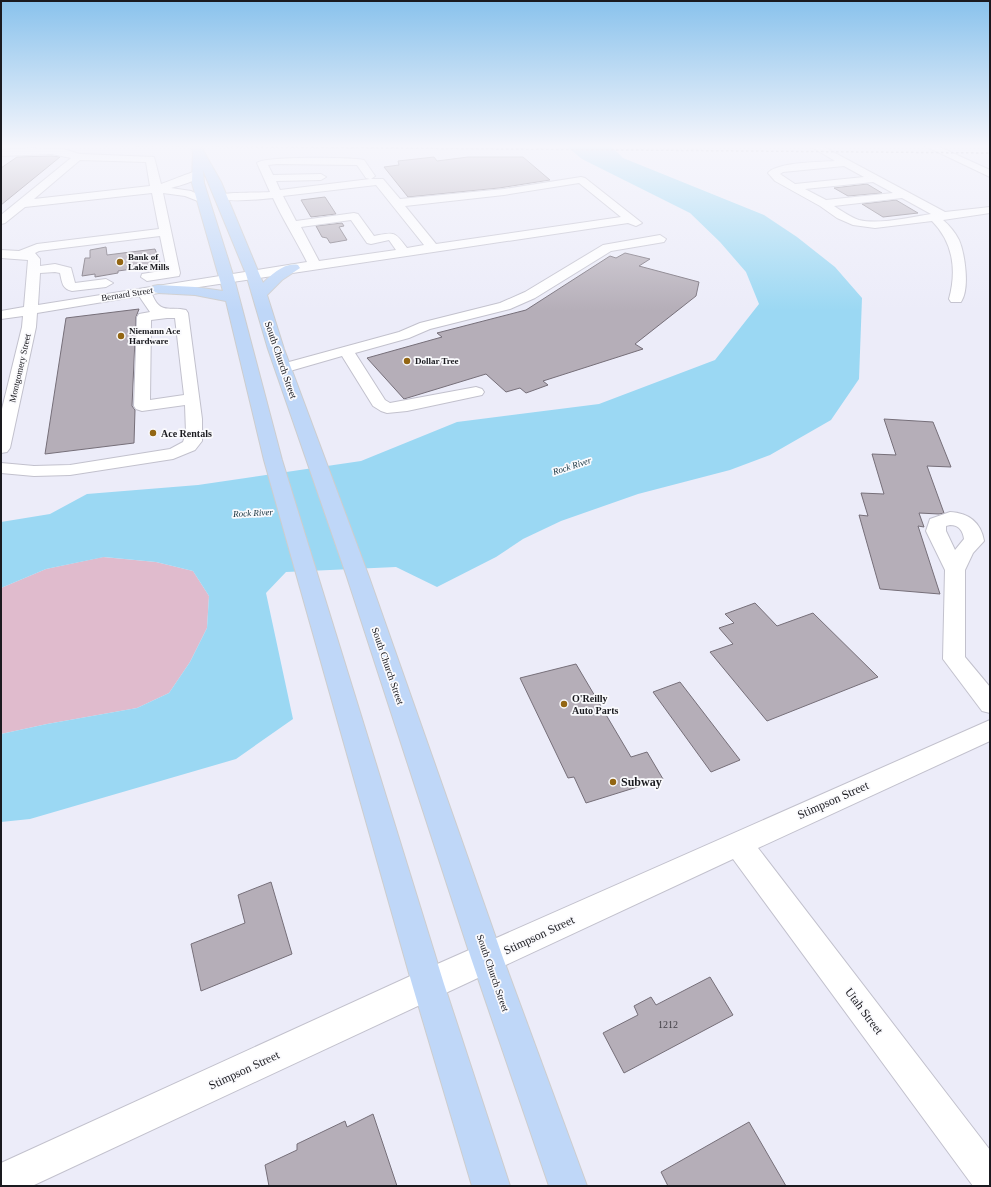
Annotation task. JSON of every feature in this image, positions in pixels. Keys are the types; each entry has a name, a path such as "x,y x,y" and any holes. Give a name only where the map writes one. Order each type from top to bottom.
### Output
{"main road":[{"name":"South Church Street","path":"203,200 227,278 273,460 428,984 491,1186"},
{"name":"South Church Street","path":"223,200 254,274 283,368 315,453 488,958 568,1186"},
{"path":"260,294 277,277 292,268"},
{"path":"151,290 200,291 220,294 232,298"}],"street":[{"path":"1,221 26,200"},
{"path":"22,204 54,200"},
{"path":"134,279 174,273 158,200"},
{"path":"281,200 315,265"},
{"path":"395,200 432,247"},
{"path":"397,203 424,200"},
{"path":"283,368 404,335 426,326 505,306 530,294 607,248 660,239 630,219 607,200"},
{"path":"818,200 841,216 857,223 875,225 990,210"},
{"path":"824,204 855,200"},
{"path":"911,200 938,217 953,239 960,289 956,299"},
{"path":"293,225 354,216 371,240 392,236 403,251"},
{"name":"Bernard Street","path":"1,315 403,251 630,219"},
{"path":"22,254 37,248 165,232"},
{"path":"1,254 30,255 34,259 34,270 62,269 66,271 69,285 72,287 119,281"},
{"name":"Montgomery Street","path":"1,448 7,401 18,376 29,327 34,270"},
{"path":"151,290 148,304 164,314"},
{"path":"1,468 34,471 70,470 173,454 189,448 194,440 192,399 181,313 144,317 142,406 192,399"},
{"path":"346,350 379,403 387,408 407,406 476,392"},
{"path":"1,377 18,376"},
{"path":"955,570 954,658 990,704"},
{"name":"Stimpson Street","path":"1,1182 428,984 990,730"},
{"name":"Utah Street","path":"738,844 990,1179"}],"shaded area":[{"path":"103,557 156,562 193,571 209,596 207,628 190,662 169,693 137,708 1,734 1,588 46,569"}],"water":[{"name":"Rock River","path":"665,200 728,200 764,215 797,237 835,267 862,298 859,379 831,420 770,455 730,470 638,494 561,521 523,539 496,557 437,587 396,567 286,572 266,593 293,719 236,759 30,819 1,822 1,734 137,708 169,693 190,662 207,628 209,596 193,571 156,562 104,557 46,569 1,588 1,522 50,514 87,494 198,485 361,461 457,422 599,404 715,360 759,304 746,272 720,242 690,213"}],"building":[{"path":"1,200 7,200 1,205"},
{"path":"301,200 327,200 336,214 311,217"},
{"path":"897,200 918,213 883,217 862,204"},
{"path":"342,223 344,226 339,227 347,240 330,243 327,238 322,237 316,226"},
{"name":"Bank of Lake Mills","path":"106,247 107,255 155,249 161,265 118,271 118,273 95,277 95,274 82,276 85,258 90,258 90,250"},
{"path":"625,253 650,259 639,266 699,282 696,296 635,344 643,349 543,381 548,385 526,393 520,388 506,392 486,374 404,399 367,358 442,337 437,333 526,310 610,256 616,258"},
{"path":"139,309 136,317 132,406 135,410 134,443 45,454 66,318"},
{"path":"884,419 933,422 951,467 927,466 944,513 919,513 924,527 918,526 940,594 880,589 859,515 868,516 861,493 884,494 872,454 896,455"},
{"path":"755,603 777,626 813,613 878,677 767,721 710,652 733,644 719,628 734,623 725,614"},
{"path":"576,664 631,757 647,752 663,779 586,803 574,777 568,778 520,678"},
{"path":"680,682 740,760 711,772 653,692"},
{"path":"271,882 292,954 201,991 191,944 245,923 238,895"},
{"path":"710,977 733,1015 624,1073 603,1033 638,1015 634,1006 651,997 656,1005"},
{"path":"373,1114 397,1186 269,1186 265,1165 297,1150 297,1144 345,1121 347,1127"},
{"path":"749,1122 786,1186 668,1186 661,1172"}],"place":[{"name":"Bank of Lake Mills","path":"120,262"},
{"name":"Niemann Ace Hardware","path":"121,336"},
{"name":"Dollar Tree","path":"407,361"},
{"name":"Ace Rentals","path":"153,433"},
{"name":"O'Reilly Auto Parts","path":"564,704"},
{"name":"Subway","path":"613,782"}]}
